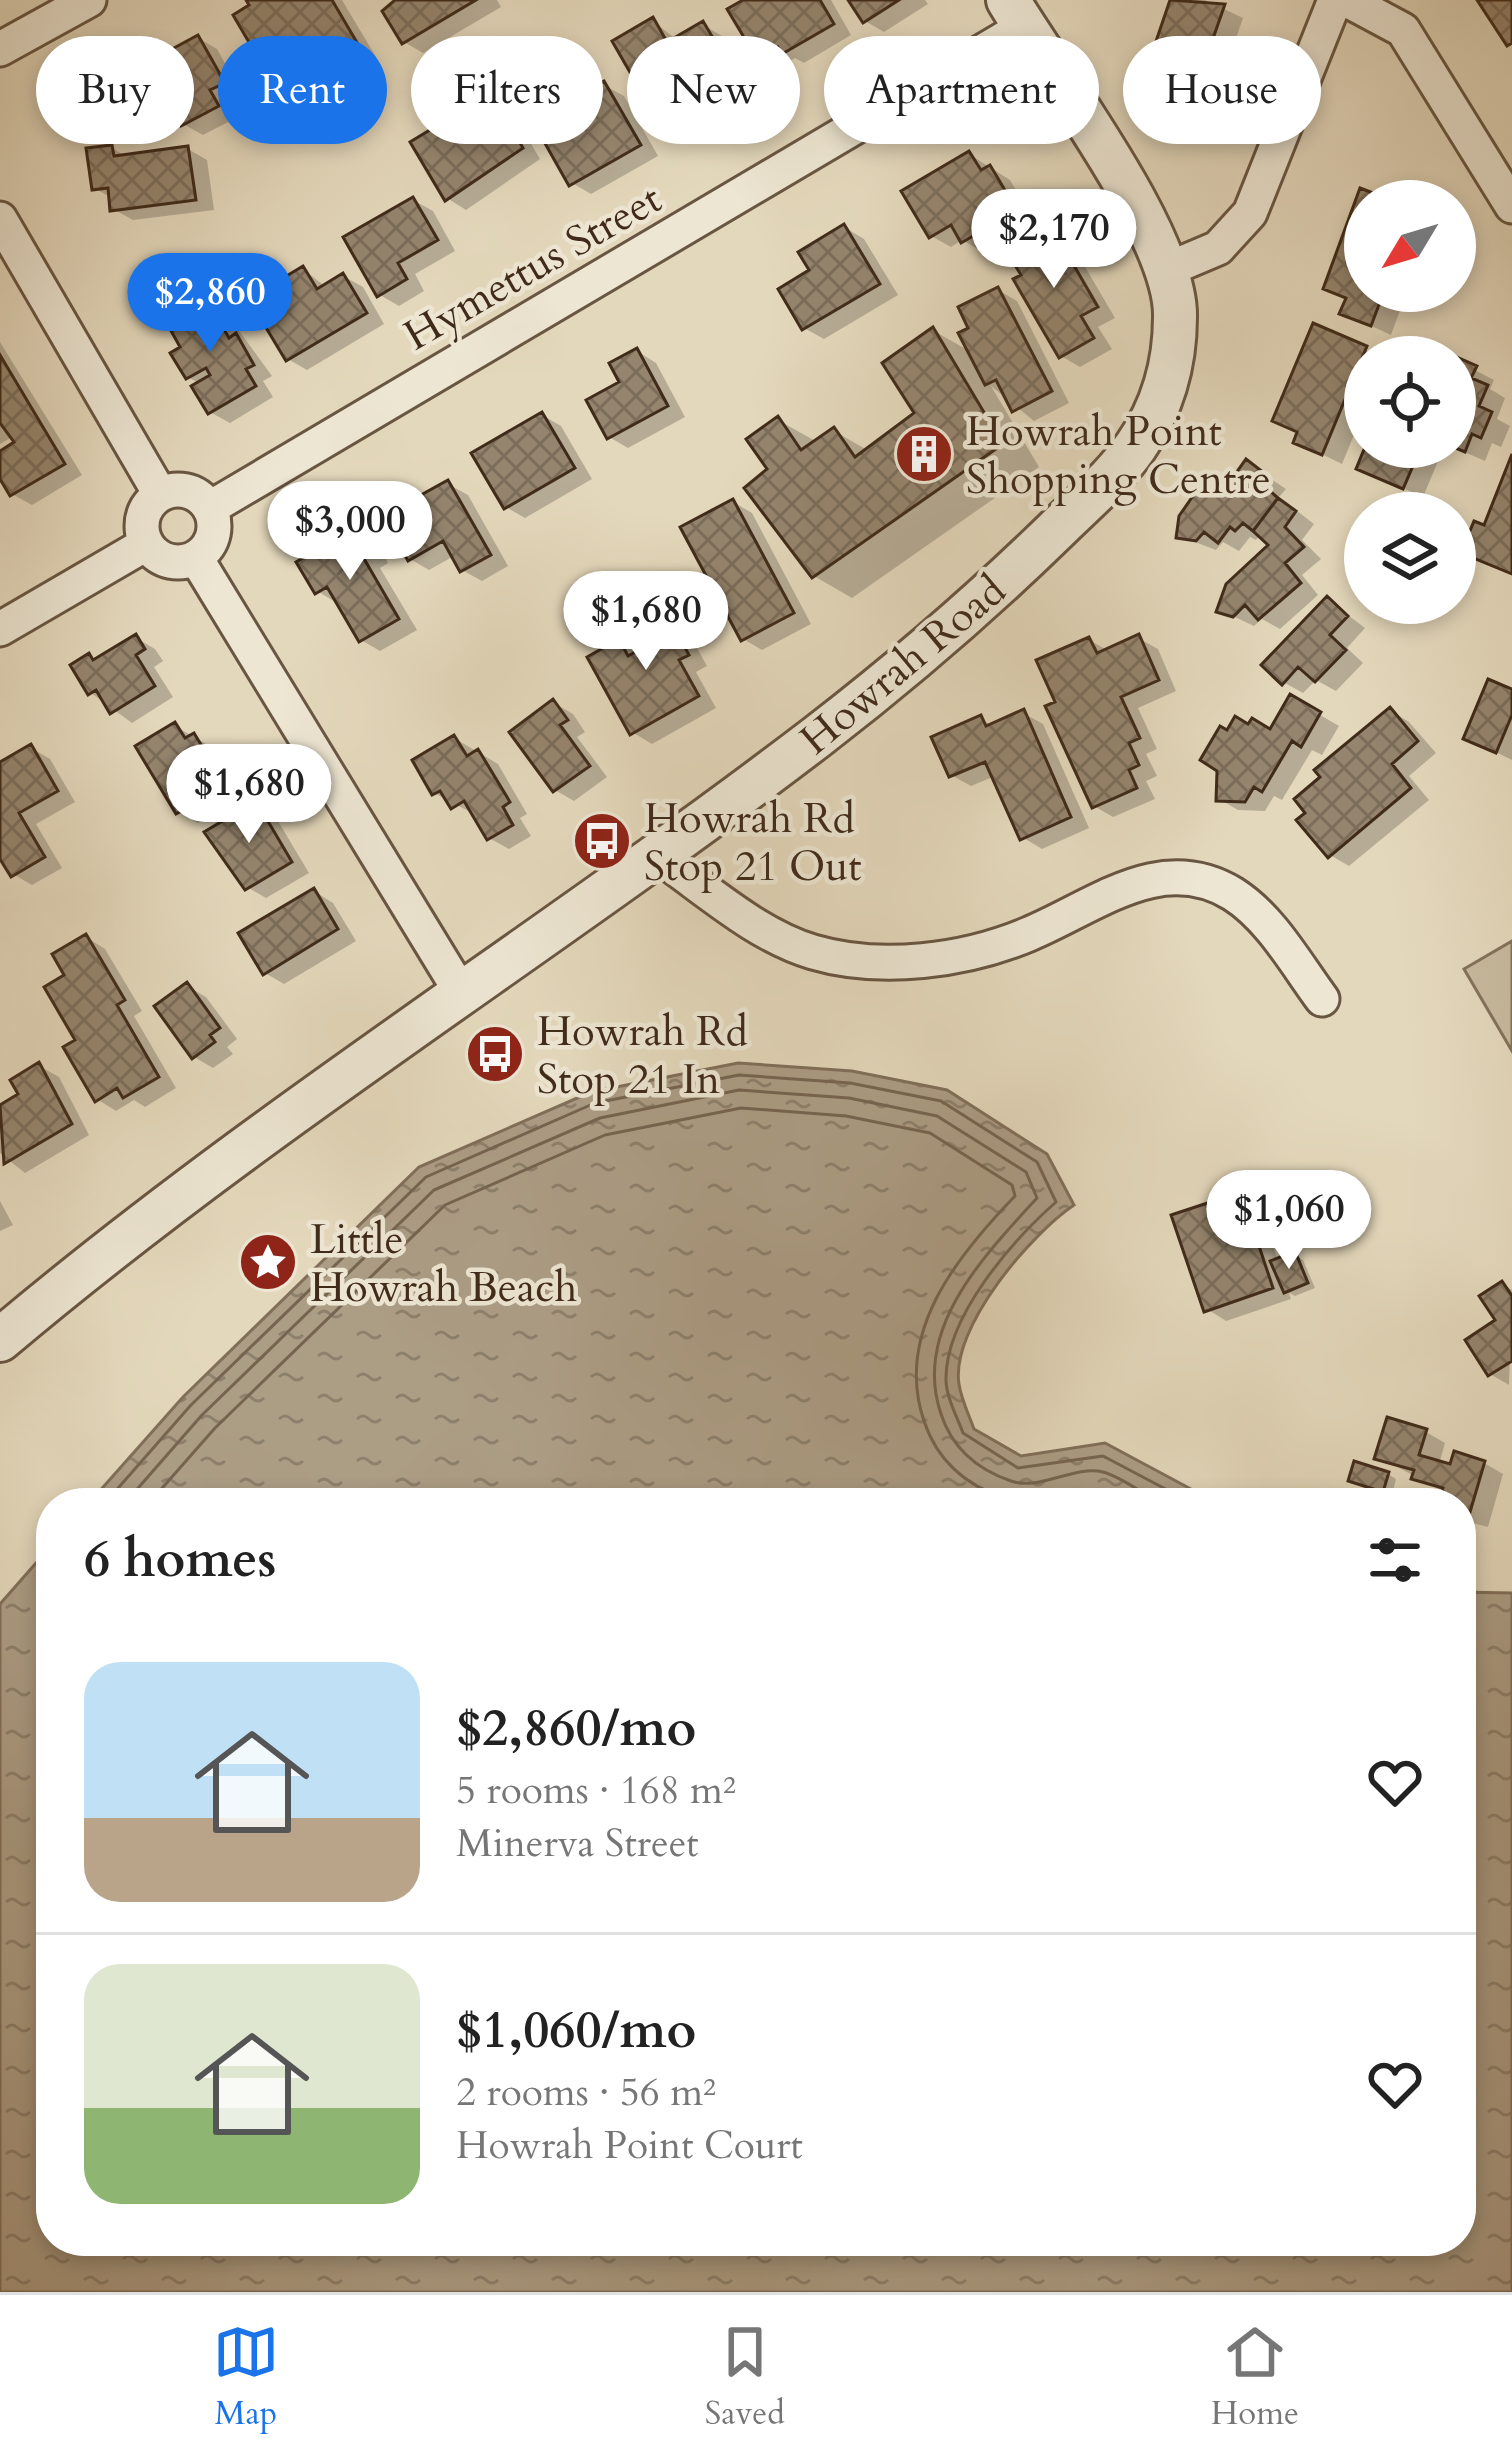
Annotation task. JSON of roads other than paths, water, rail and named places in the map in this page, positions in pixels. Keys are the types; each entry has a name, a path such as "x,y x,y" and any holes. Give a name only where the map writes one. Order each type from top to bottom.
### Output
{"street":[{"path":"0,49 89,0"},
{"path":"1166,270 1218,248 1250,212 1335,0"},
{"path":"1347,0 1403,30 1512,206"},
{"name":"Howrah Road","path":"0,1340 167,1203 658,856 881,688 988,596 1134,450 1166,390 1172,360 1176,312 1166,270 1144,220 1016,14"},
{"name":"Hymettus Street","path":"210,508 1016,14"},
{"path":"0,219 160,494"},
{"path":"182,489 210,508 214,536 196,558 163,559 146,544 144,511 160,494 182,489"},
{"path":"0,629 146,544"},
{"path":"196,558 462,994"},
{"path":"658,856 763,929 812,951 896,962 1006,942 1156,877 1181,875 1235,895 1268,925 1322,999"}],"water":[{"path":"738,1063 852,1071 947,1090 1047,1154 1074,1205 1016,1260 967,1336 959,1384 974,1429 1021,1456 1105,1443 1189,1488 102,1488 183,1397 419,1167 591,1092"},
{"path":"36,1563 36,2256 1476,2256 1476,1592 1512,1593 1512,2292 0,2292 0,1604"}],"place":[{"name":"Howrah Point Shopping Centre","path":"924,454"},
{"name":"Howrah Rd Stop 21 Out","path":"602,841"},
{"name":"Howrah Rd Stop 21 In","path":"495,1054"},
{"name":"Little Howrah Beach","path":"268,1262"}]}
